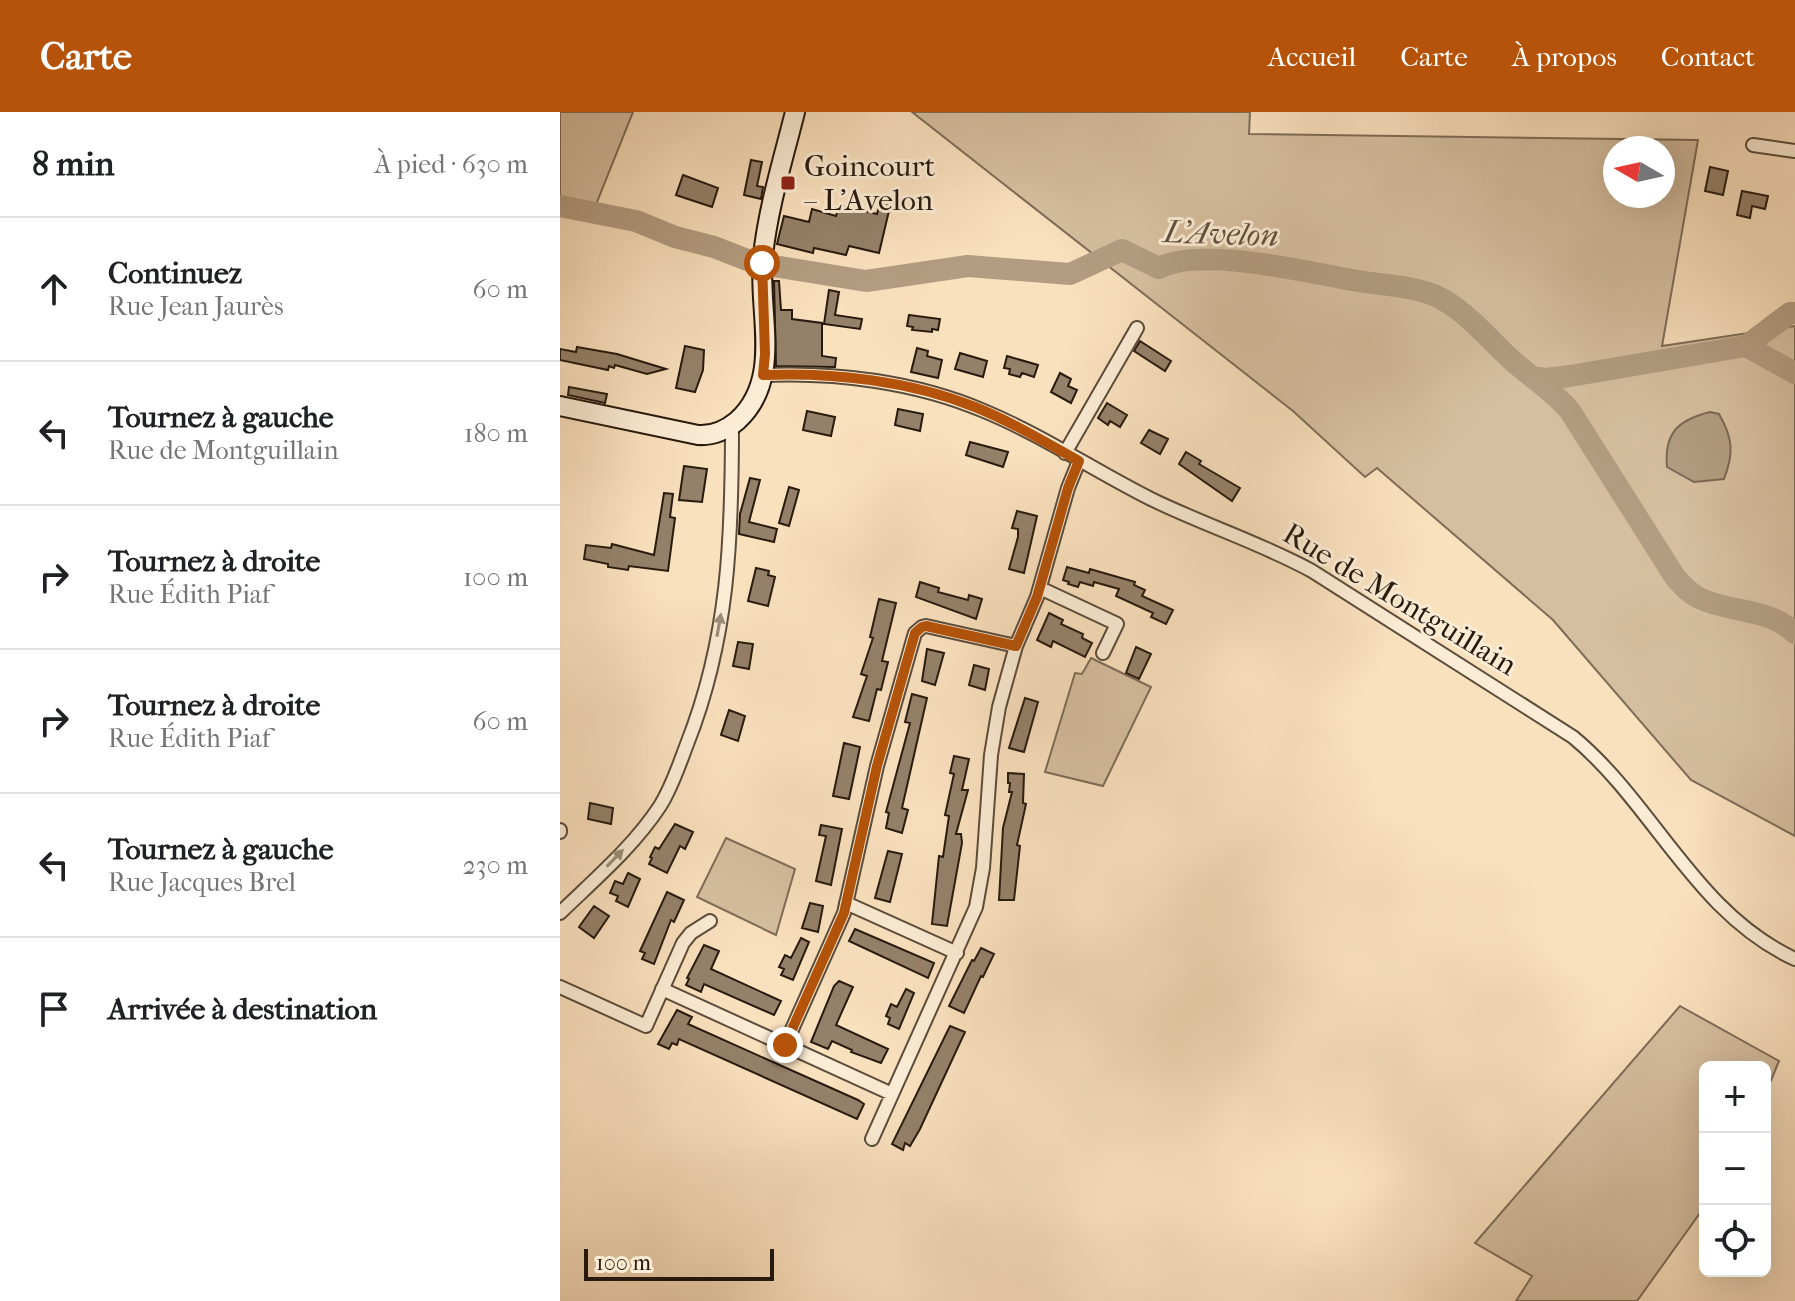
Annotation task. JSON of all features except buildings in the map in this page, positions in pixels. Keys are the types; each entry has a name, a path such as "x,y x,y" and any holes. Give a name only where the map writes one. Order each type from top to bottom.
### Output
{"street":[{"path":"560,406 708,435 732,425 752,404 763,375 765,354 763,256 773,198 795,112"},
{"path":"1753,145 1795,151"},
{"path":"1065,453 1137,328"},
{"name":"Rue de Montguillain","path":"763,375 840,377 948,398 997,417 1153,500 1304,566 1559,726 1610,772 1681,863 1726,912 1761,941 1795,959"},
{"path":"560,913 631,842 659,808 670,789 702,707 713,662 730,550 732,425"},
{"path":"872,1139 971,919 982,882 992,742 1001,697 1016,646 1040,588 1068,488 1079,461"},
{"path":"1040,588 1117,624 1103,653"},
{"path":"785,1045 828,952 846,903 877,766 913,637 922,627 1016,646"},
{"path":"846,903 957,953"},
{"path":"560,987 646,1026 686,939 710,921"},
{"path":"662,989 892,1094"}],"shaded area":[{"path":"560,112 633,112 593,212 560,198"},
{"path":"912,112 1250,112 1249,134 1603,139 1603,208 1675,208 1675,140 1698,140 1662,346 1795,326 1795,836 1691,780 1553,620 1377,468 1365,477 1293,411"},
{"path":"1710,412 1719,414 1727,431 1729,461 1724,479 1694,482 1667,467 1668,445 1675,430 1682,424"},
{"path":"1091,658 1151,687 1103,786 1045,772 1075,673 1082,674"},
{"path":"726,838 795,869 776,935 697,897"},
{"path":"1680,1006 1779,1061 1771,1080 1771,1061 1699,1061 1699,1214 1637,1301 1516,1301 1532,1276 1475,1243"}],"waterway":[{"name":"L'Avelon","path":"560,206 636,221 755,263 866,281 968,266 1070,274 1122,250 1159,268 1200,259 1226,260 1426,292 1447,302 1468,318 1570,411 1675,577 1686,589 1711,603 1773,619 1795,633"},
{"path":"1746,346 1790,313 1795,313"},
{"path":"1533,377 1570,376 1746,346 1795,373"}],"place":[{"name":"Goincourt – L'Avelon","path":"788,183"}],"route":[{"path":"762,263 763,375 840,377 948,398 997,417 1079,461 1068,488 1037,597 1016,646 926,626 915,633 877,766 844,913 785,1045"}]}
